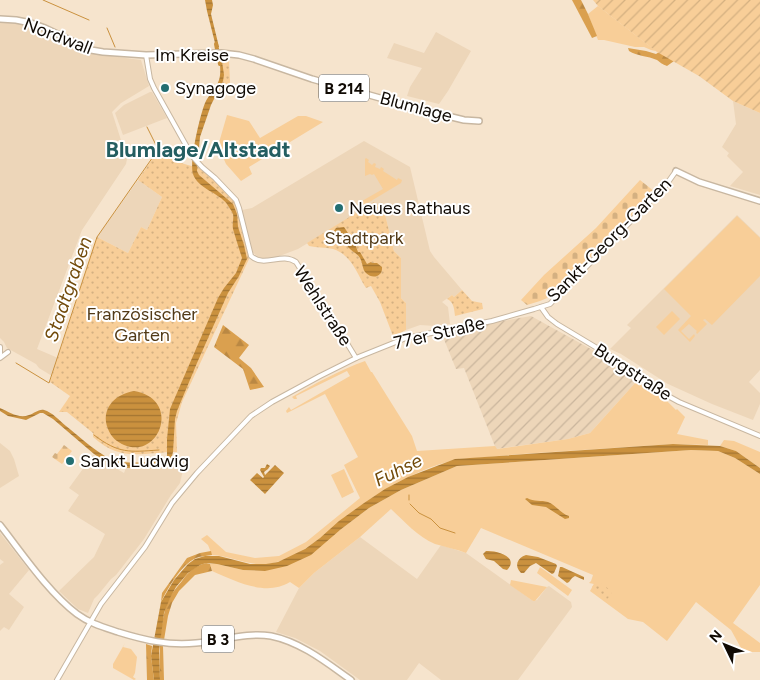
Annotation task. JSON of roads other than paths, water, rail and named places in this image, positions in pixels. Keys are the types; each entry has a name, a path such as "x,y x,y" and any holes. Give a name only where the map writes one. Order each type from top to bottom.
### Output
{"main road":[{"name":"Nordwall","path":"0,19 39,26 91,50 146,56"},
{"name":"Im Kreise","path":"146,56 218,53 239,55"},
{"name":"Blumlage","path":"239,55 312,79 395,102 446,116 479,121"},
{"path":"676,171 699,182 760,201"},
{"path":"0,524 44,581 74,612 91,622"},
{"name":"B 3","path":"91,622 151,640 176,644 198,643 249,635 273,637 291,642 351,680"}],"street":[{"name":"Wehlstraße","path":"146,56 150,79 154,88 193,156 205,171 215,178 236,200 251,256 261,261 290,258 296,262 356,358"},
{"name":"Sankt-Georg-Garten","path":"541,307 550,304 554,300 666,184 676,171"},
{"name":"77er Straße","path":"57,680 105,597 145,547 172,503 185,486 251,416 272,402 320,376 356,358 406,338 488,322 541,307"},
{"name":"Burgstraße","path":"541,307 548,318 612,357 657,390 702,412 760,436"},
{"path":"0,347 0,356 8,352"}],"waterway":[{"name":"Stadtgraben","path":"43,0 89,20"},
{"name":"Stadtgraben","path":"107,28 115,47"},
{"path":"216,44 220,64"},
{"name":"Stadtgraben","path":"16,363 49,383 97,237 159,151 147,127"},
{"name":"Stadtgraben","path":"160,152 180,160"},
{"path":"94,435 118,449 132,451 159,450"},
{"path":"409,495 409,500"},
{"path":"410,504 440,528 455,533"}],"place":[{"name":"Synagoge","path":"165,88"},
{"name":"Neues Rathaus","path":"339,208"},
{"name":"Sankt Ludwig","path":"70,461"}],"district":[{"name":"Blumlage/Altstadt","path":"198,149"}],"park label":[{"name":"Stadtpark","path":"364,238"},
{"name":"Französischer Garten","path":"142,324"}],"water label":[{"name":"Fuhse","path":"398,470"}]}
